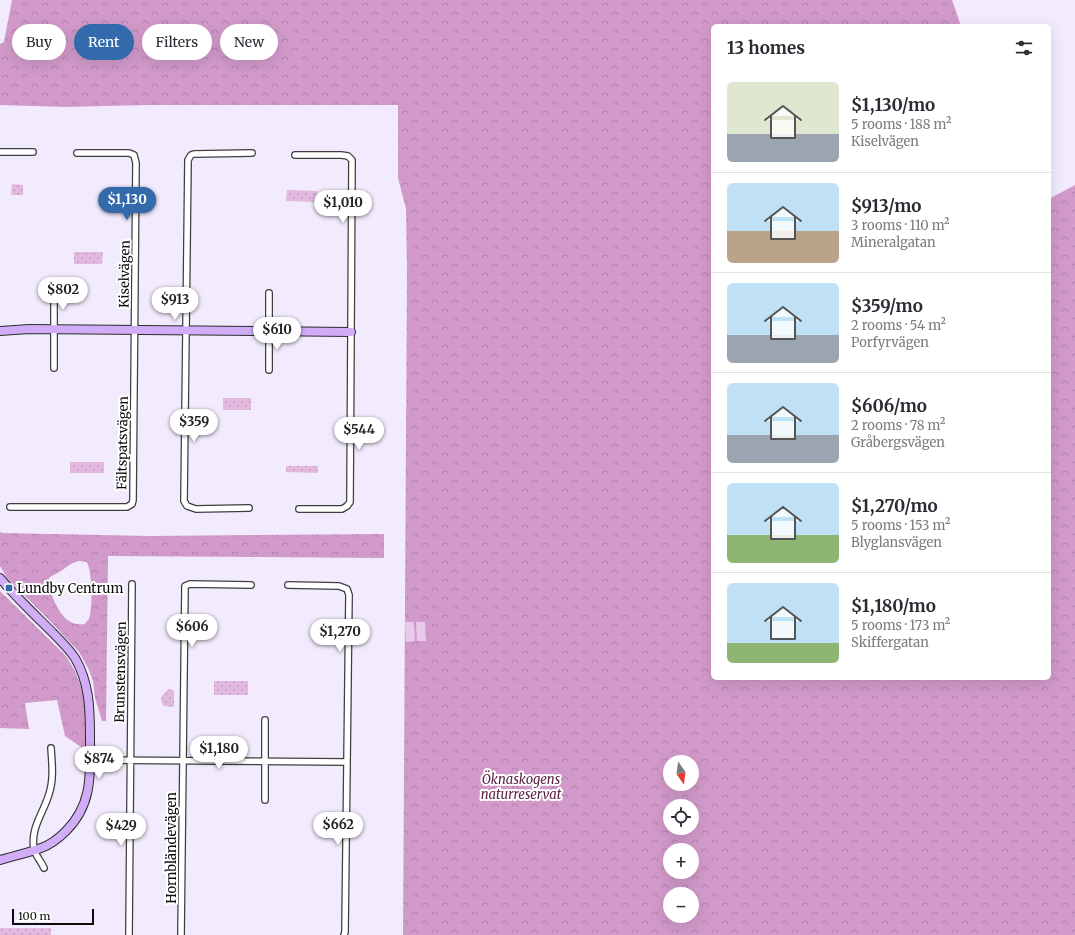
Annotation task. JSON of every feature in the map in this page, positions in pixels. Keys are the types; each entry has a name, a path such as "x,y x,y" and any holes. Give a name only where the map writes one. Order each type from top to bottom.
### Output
{"street":[{"path":"0,152 33,152"},
{"name":"Kiselvägen","path":"77,153 129,153 134,155 135,331"},
{"path":"249,508 196,509 187,506 184,501 188,160 191,155 194,154 252,153"},
{"path":"295,155 341,155 348,156 352,160 350,502 342,509 299,509"},
{"path":"54,292 54,368"},
{"path":"269,293 269,370"},
{"path":"0,331 10,329 351,332"},
{"name":"Fältspatsvägen","path":"10,507 113,508 127,507 132,504 135,331"},
{"path":"0,578 65,646 79,665 88,692 90,715 88,791 86,801 79,816 74,823 56,840 41,848 0,860"},
{"name":"Brunstensvägen","path":"129,935 132,584"},
{"name":"Hornbländevägen","path":"181,935 185,586 190,584 251,585"},
{"path":"288,585 339,586 344,587 348,591 349,595 346,932 344,935"},
{"path":"264,800 265,720"},
{"path":"44,868 34,850 34,840 36,823 50,792 52,766 51,748"},
{"path":"90,760 347,762"}],"shaded area":[{"path":"12,184 23,185 23,195 11,195"},
{"path":"287,190 317,191 317,202 286,201"},
{"path":"74,252 103,252 102,264 74,264"},
{"path":"223,398 251,398 251,410 223,410"},
{"path":"70,462 104,462 104,473 70,473"},
{"path":"286,466 318,466 318,473 286,472"},
{"path":"405,622 414,622 415,641 406,642"},
{"path":"416,622 425,622 426,641 417,641"},
{"path":"214,681 248,681 248,695 214,695"},
{"path":"168,689 174,690 174,707 164,706 161,701"},
{"path":"0,928 51,928 51,935 0,935"}],"green space":[{"name":"Öknaskogens naturreservat","path":"12,0 952,0 960,24 711,24 711,680 1051,680 1051,198 1075,185 1075,935 403,935 407,272 406,209 398,178 398,105 149,105 65,107 0,105 0,44 4,42"},
{"path":"0,532 149,536 384,534 384,558 108,556 106,721 102,721 95,698 93,681 79,652 7,578 0,566","holes":["79,561 87,562 91,581 90,614 89,619 85,624 77,624 70,622 64,617 56,604 47,583 50,577 71,564"]},
{"path":"0,591 66,656 75,671 85,704 87,751 65,736 57,700 25,703 29,729 0,728"}],"place":[{"name":"Lundby Centrum","path":"9,588"}]}
